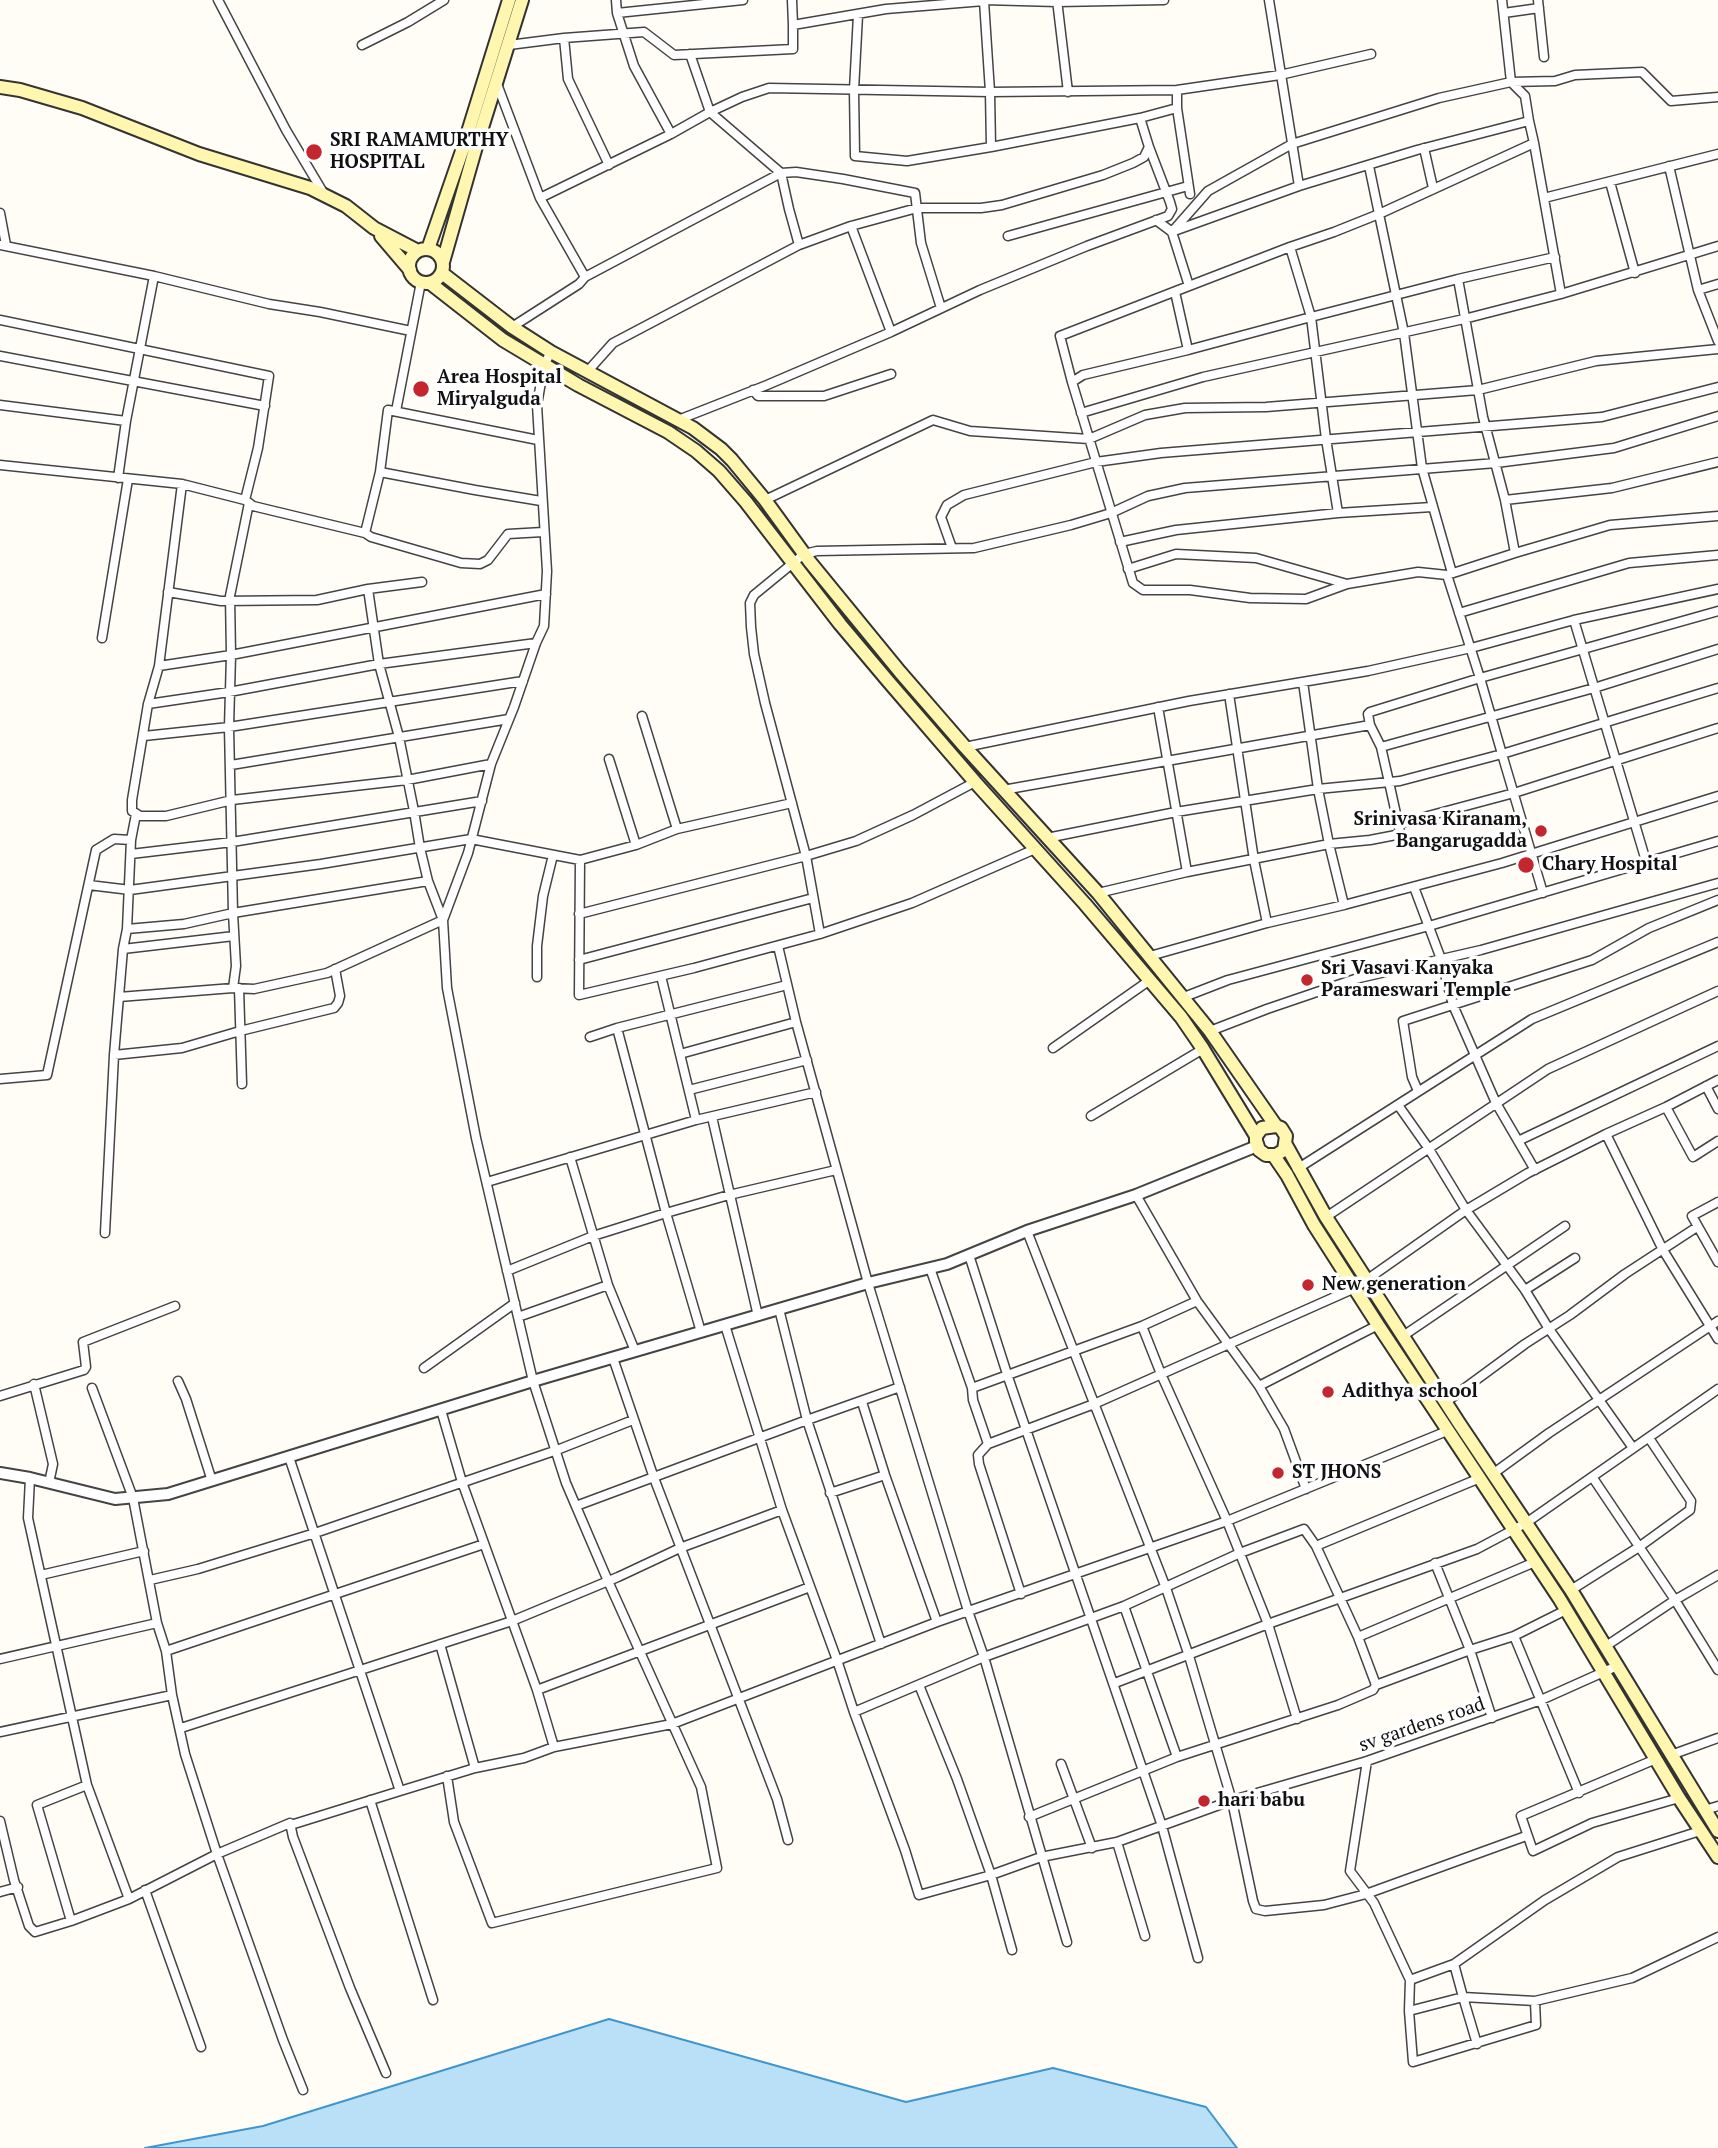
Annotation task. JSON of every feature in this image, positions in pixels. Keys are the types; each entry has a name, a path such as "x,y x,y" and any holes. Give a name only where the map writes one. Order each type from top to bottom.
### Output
{"main road":[{"path":"410,270 411,259 423,250 463,148 509,0"},
{"path":"426,283 439,277 443,268 522,0"},
{"path":"0,87 82,108 199,154 324,194 346,206 374,228 414,278 426,283 503,340 578,386 668,432 710,461 740,494 848,633 1181,1017 1203,1049 1262,1153 1274,1156 1286,1145"},
{"path":"374,228 423,250 438,253 443,268 512,327 551,352 678,420 721,449 765,500 804,554 884,653 1003,790 1098,893 1184,997 1276,1126 1284,1131 1286,1145 1326,1217 1571,1590 1718,1831"},
{"path":"1257,1141 1262,1128 1276,1126"},
{"path":"1274,1156 1378,1325 1566,1610 1679,1798 1718,1857"}],"street":[{"path":"218,0 286,130 324,194"},
{"path":"362,45 444,0"},
{"path":"616,0 617,13 634,66 671,134"},
{"path":"617,13 743,0"},
{"path":"509,45 644,32 674,55 793,49 792,0"},
{"path":"793,25 886,9 984,1 1164,0"},
{"path":"1269,0 1299,186"},
{"path":"1502,0 1510,82 1525,96 1561,294"},
{"path":"984,1 991,147"},
{"path":"1057,1 1068,92"},
{"path":"1504,13 1538,4 1544,57"},
{"path":"858,15 854,90 855,156 907,160 991,147 1140,118 1177,108"},
{"path":"564,38 568,79 609,165"},
{"path":"690,54 710,112 781,173 799,245"},
{"path":"540,198 710,112 769,88 990,92 1177,90 1280,75 1371,54"},
{"path":"1172,232 1208,191 1292,147 1439,98 1510,82 1555,81 1575,75 1642,72 1671,101 1718,97"},
{"path":"496,81 540,198 585,277"},
{"path":"1008,236 1166,192 1189,190 1177,108 1177,90"},
{"path":"678,420 1087,246 1168,216 1172,209 1140,118"},
{"path":"1172,232 1299,186 1424,148 1529,121"},
{"path":"1534,143 1334,233 1290,247 1060,336 1133,583 1143,590 1190,590 1250,598 1306,599 1347,584 1418,572 1450,574 1610,525 1718,516"},
{"path":"587,372 613,343 799,245 851,226 917,208 981,208 1002,205 1103,175 1133,163 1144,157 1149,146"},
{"path":"1424,148 1433,188"},
{"path":"1544,198 1718,154"},
{"path":"1368,166 1404,333 1422,468 1459,612 1492,715 1543,893"},
{"path":"1670,166 1698,290 1716,330 1718,341"},
{"path":"512,327 579,284 585,277 781,173 796,172 915,193 921,243 941,308"},
{"path":"1610,182 1635,273"},
{"path":"0,214 3,245 154,276 269,304 411,331"},
{"path":"1156,220 1172,232 1189,286"},
{"path":"851,226 891,331"},
{"path":"1081,412 1203,377 1404,333 1561,294 1718,246"},
{"path":"1290,247 1311,317 1338,513"},
{"path":"1072,382 1083,375 1458,279 1555,257"},
{"path":"118,478 126,421 154,276"},
{"path":"1458,279 1478,390 1515,553"},
{"path":"396,411 411,331 426,283"},
{"path":"1698,290 1718,284"},
{"path":"1175,292 1188,350"},
{"path":"0,320 269,376 230,600 229,727 233,913 242,1084"},
{"path":"765,500 933,420 970,431 1089,439 1144,415 1185,408 1266,407 1478,390 1596,361 1718,349"},
{"path":"119,997 254,989 327,973 443,920 471,839 491,764 544,626 547,571 537,405 544,365 551,352"},
{"path":"0,356 265,406"},
{"path":"753,390 758,396 824,396 891,374"},
{"path":"953,548 941,517 947,505 964,495 1096,462 1161,453 1602,417 1718,387"},
{"path":"0,405 126,421"},
{"path":"365,533 380,472 388,410 538,440"},
{"path":"820,934 806,856 754,654 750,604 759,588 804,554 817,551 974,548 1111,513 1148,496 1185,488 1496,463 1614,448 1718,416"},
{"path":"1505,500 1612,488 1718,462"},
{"path":"0,465 182,484 253,506 365,533 418,552 461,563 480,564 488,560 508,534 543,532"},
{"path":"380,472 541,501"},
{"path":"102,638 128,479"},
{"path":"182,484 159,666 148,704 132,800 132,809 136,814 166,816 232,801 407,780 491,764"},
{"path":"1120,542 1176,530 1338,513 1433,507"},
{"path":"1128,569 1176,555 1256,558 1347,584"},
{"path":"1459,612 1629,563 1718,555"},
{"path":"168,592 221,601 317,600 368,589 422,582"},
{"path":"368,589 379,664 399,737 420,849 428,881 443,920 447,988 487,1182 533,1381 566,1483 701,1787 717,1868 492,1923 454,1822 447,1776"},
{"path":"965,747 1229,694 1368,671 1471,648 1574,620 1718,589"},
{"path":"159,666 231,655 546,594"},
{"path":"1098,893 1329,844 1396,835 1400,832 1381,747 1370,725 1370,712 1718,611"},
{"path":"1574,620 1647,861"},
{"path":"148,704 379,664 536,643"},
{"path":"1381,747 1594,688 1718,649"},
{"path":"144,736 229,727 523,681"},
{"path":"1303,682 1318,789 1344,905"},
{"path":"1047,838 1176,812 1318,789 1400,782 1718,688"},
{"path":"1229,694 1254,860 1267,923"},
{"path":"1158,708 1187,872"},
{"path":"642,716 677,829"},
{"path":"231,765 509,719"},
{"path":"1003,790 1370,725"},
{"path":"1398,824 1514,793 1718,728"},
{"path":"609,759 636,845"},
{"path":"579,914 856,841 975,782"},
{"path":"1150,956 1267,923 1414,887 1718,796"},
{"path":"131,854 232,842 482,801"},
{"path":"89,885 130,890 420,849 471,839 580,860 636,845 677,829 792,803"},
{"path":"105,1233 114,1055 122,949 127,929 131,840 136,814"},
{"path":"0,1079 47,1075 96,850 114,839 131,840"},
{"path":"1184,997 1228,981 1429,926 1718,841"},
{"path":"580,860 579,995 820,934 912,903 1035,849"},
{"path":"537,977 537,946 543,896 553,855"},
{"path":"127,929 184,924 233,913 428,881"},
{"path":"1210,1031 1355,979 1481,950 1718,883"},
{"path":"1414,887 1441,960 1453,1005 1496,1103 1535,1170"},
{"path":"579,960 813,898"},
{"path":"1418,1091 1412,1077 1403,1021 1592,960 1649,928 1718,900"},
{"path":"122,949 234,936"},
{"path":"1287,1175 1532,1019 1718,942"},
{"path":"778,946 796,1022 868,1283 984,1657 1067,1942"},
{"path":"114,1055 182,1048 334,1007 340,996 335,969"},
{"path":"661,976 696,1120"},
{"path":"1053,1048 1150,980"},
{"path":"590,1037 788,985"},
{"path":"1326,1217 1548,1069 1718,991"},
{"path":"680,1054 796,1022"},
{"path":"617,1028 701,1332"},
{"path":"1518,1141 1718,1046"},
{"path":"1091,1116 1203,1049"},
{"path":"690,1090 807,1060"},
{"path":"1021,1594 979,1464 978,1455 988,1444 1094,1404 1355,1288 1466,1210 1535,1170 1718,1080"},
{"path":"1706,1086 1718,1109"},
{"path":"487,1182 696,1120 816,1092"},
{"path":"1398,1105 1429,1149 1466,1210 1525,1290 1549,1329 1633,1448"},
{"path":"1666,1107 1693,1157 1718,1141"},
{"path":"712,1117 758,1315"},
{"path":"1606,1134 1663,1250 1714,1324 1718,1339"},
{"path":"0,1473 115,1499 168,1494 533,1381 868,1283 930,1268 1027,1231 1136,1195 1257,1141"},
{"path":"570,1157 608,1285 635,1351"},
{"path":"507,1271 593,1236 666,1213 836,1170"},
{"path":"1136,1195 1197,1301 1230,1343 1284,1429 1306,1489"},
{"path":"1718,1202 1692,1216 1718,1262"},
{"path":"1403,1336 1565,1226"},
{"path":"1446,1402 1625,1274 1697,1227"},
{"path":"1027,1231 1166,1588 1189,1656 1233,1801 1256,1909 1265,1911 1324,1905 1366,1894 1526,1836"},
{"path":"969,1255 1008,1377 1162,1825 1198,1958"},
{"path":"1525,1290 1575,1258"},
{"path":"930,1268 972,1388 973,1400 988,1444"},
{"path":"518,1317 608,1285"},
{"path":"972,1388 1142,1326 1197,1301"},
{"path":"424,1368 515,1303"},
{"path":"0,1396 85,1369 83,1342 175,1306"},
{"path":"779,1309 807,1420 881,1644"},
{"path":"1494,1473 1714,1324"},
{"path":"725,1325 782,1510 854,1712 984,1657 1124,1606 1240,1553 1304,1530 1316,1546 1376,1685"},
{"path":"1259,1386 1378,1325"},
{"path":"1142,1326 1268,1623 1297,1719"},
{"path":"613,1358 680,1548 777,1799 789,1840"},
{"path":"178,1381 212,1481"},
{"path":"34,1384 52,1464 49,1483"},
{"path":"576,1506 900,1387"},
{"path":"92,1388 132,1497 186,1754 217,1854 303,2090"},
{"path":"1115,1683 1268,1623 1477,1549 1514,1531 1718,1389"},
{"path":"862,1402 937,1622"},
{"path":"441,1410 462,1482 537,1690 554,1747"},
{"path":"150,1580 198,1569 315,1533 557,1450 633,1420"},
{"path":"294,1824 447,1776 524,1758 554,1747 673,1724 937,1622 1227,1521 1447,1431"},
{"path":"1571,1590 1639,1547 1690,1510 1690,1500 1649,1438"},
{"path":"289,1457 400,1791"},
{"path":"830,1493 885,1475"},
{"path":"30,1478 28,1518 88,1785 129,1899"},
{"path":"1316,1546 1480,1478"},
{"path":"1593,1478 1675,1600 1718,1670"},
{"path":"181,1728 512,1621 680,1548 782,1510"},
{"path":"166,1651 484,1544"},
{"path":"41,1575 144,1551"},
{"path":"1357,1637 1535,1562"},
{"path":"1435,1563 1492,1718"},
{"path":"1606,1647 1675,1600 1718,1575"},
{"path":"537,1690 810,1587"},
{"path":"1124,1606 1177,1757"},
{"path":"1029,1816 1177,1757 1338,1705 1373,1690 1376,1685 1514,1636 1566,1610"},
{"path":"0,1658 157,1623"},
{"path":"1514,1636 1579,1793"},
{"path":"440,1644 475,1768"},
{"name":"sv gardens road","path":"854,1712 919,1895 1041,1857 1117,1843 1233,1801 1367,1761 1492,1718 1617,1667"},
{"path":"919,1685 957,1779 1012,1950"},
{"path":"0,1732 172,1695"},
{"path":"1671,1755 1718,1738"},
{"path":"1656,1759 1521,1816 1533,1851 1592,1824 1679,1798"},
{"path":"1367,1761 1350,1871 1374,1903 1410,1980 1409,2011 1413,2063 1536,2025 1535,2001"},
{"path":"1061,1764 1092,1848"},
{"path":"71,1921 37,1805 88,1785"},
{"path":"370,1800 433,2000"},
{"path":"1705,1810 1718,1806"},
{"path":"0,1821 14,1880 29,1926 35,1932 129,1899 217,1854 290,1823 350,1988 386,2073"},
{"path":"1410,1980 1454,1964 1545,1900 1618,1857 1700,1831"},
{"path":"1117,1843 1145,1936"},
{"path":"0,1892 18,1887"},
{"path":"145,1890 201,2048"},
{"path":"1409,2011 1463,1997 1535,2001 1632,1978 1718,1937"},
{"path":"1454,1964 1477,2044"}],"water":[{"path":"609,2019 906,2102 1053,2068 1206,2107 1237,2148 145,2148 263,2126"}],"place":[{"name":"SRI RAMAMURTHY HOSPITAL","path":"314,152"},
{"name":"Area Hospital Miryalguda","path":"421,389"},
{"name":"Srinivasa Kiranam, Bangarugadda","path":"1541,831"},
{"name":"Chary Hospital","path":"1526,865"},
{"name":"Sri Vasavi Kanyaka Parameswari Temple","path":"1307,980"},
{"name":"New generation","path":"1308,1285"},
{"name":"Adithya school","path":"1328,1392"},
{"name":"ST JHONS","path":"1278,1473"},
{"name":"hari babu","path":"1204,1801"}]}
